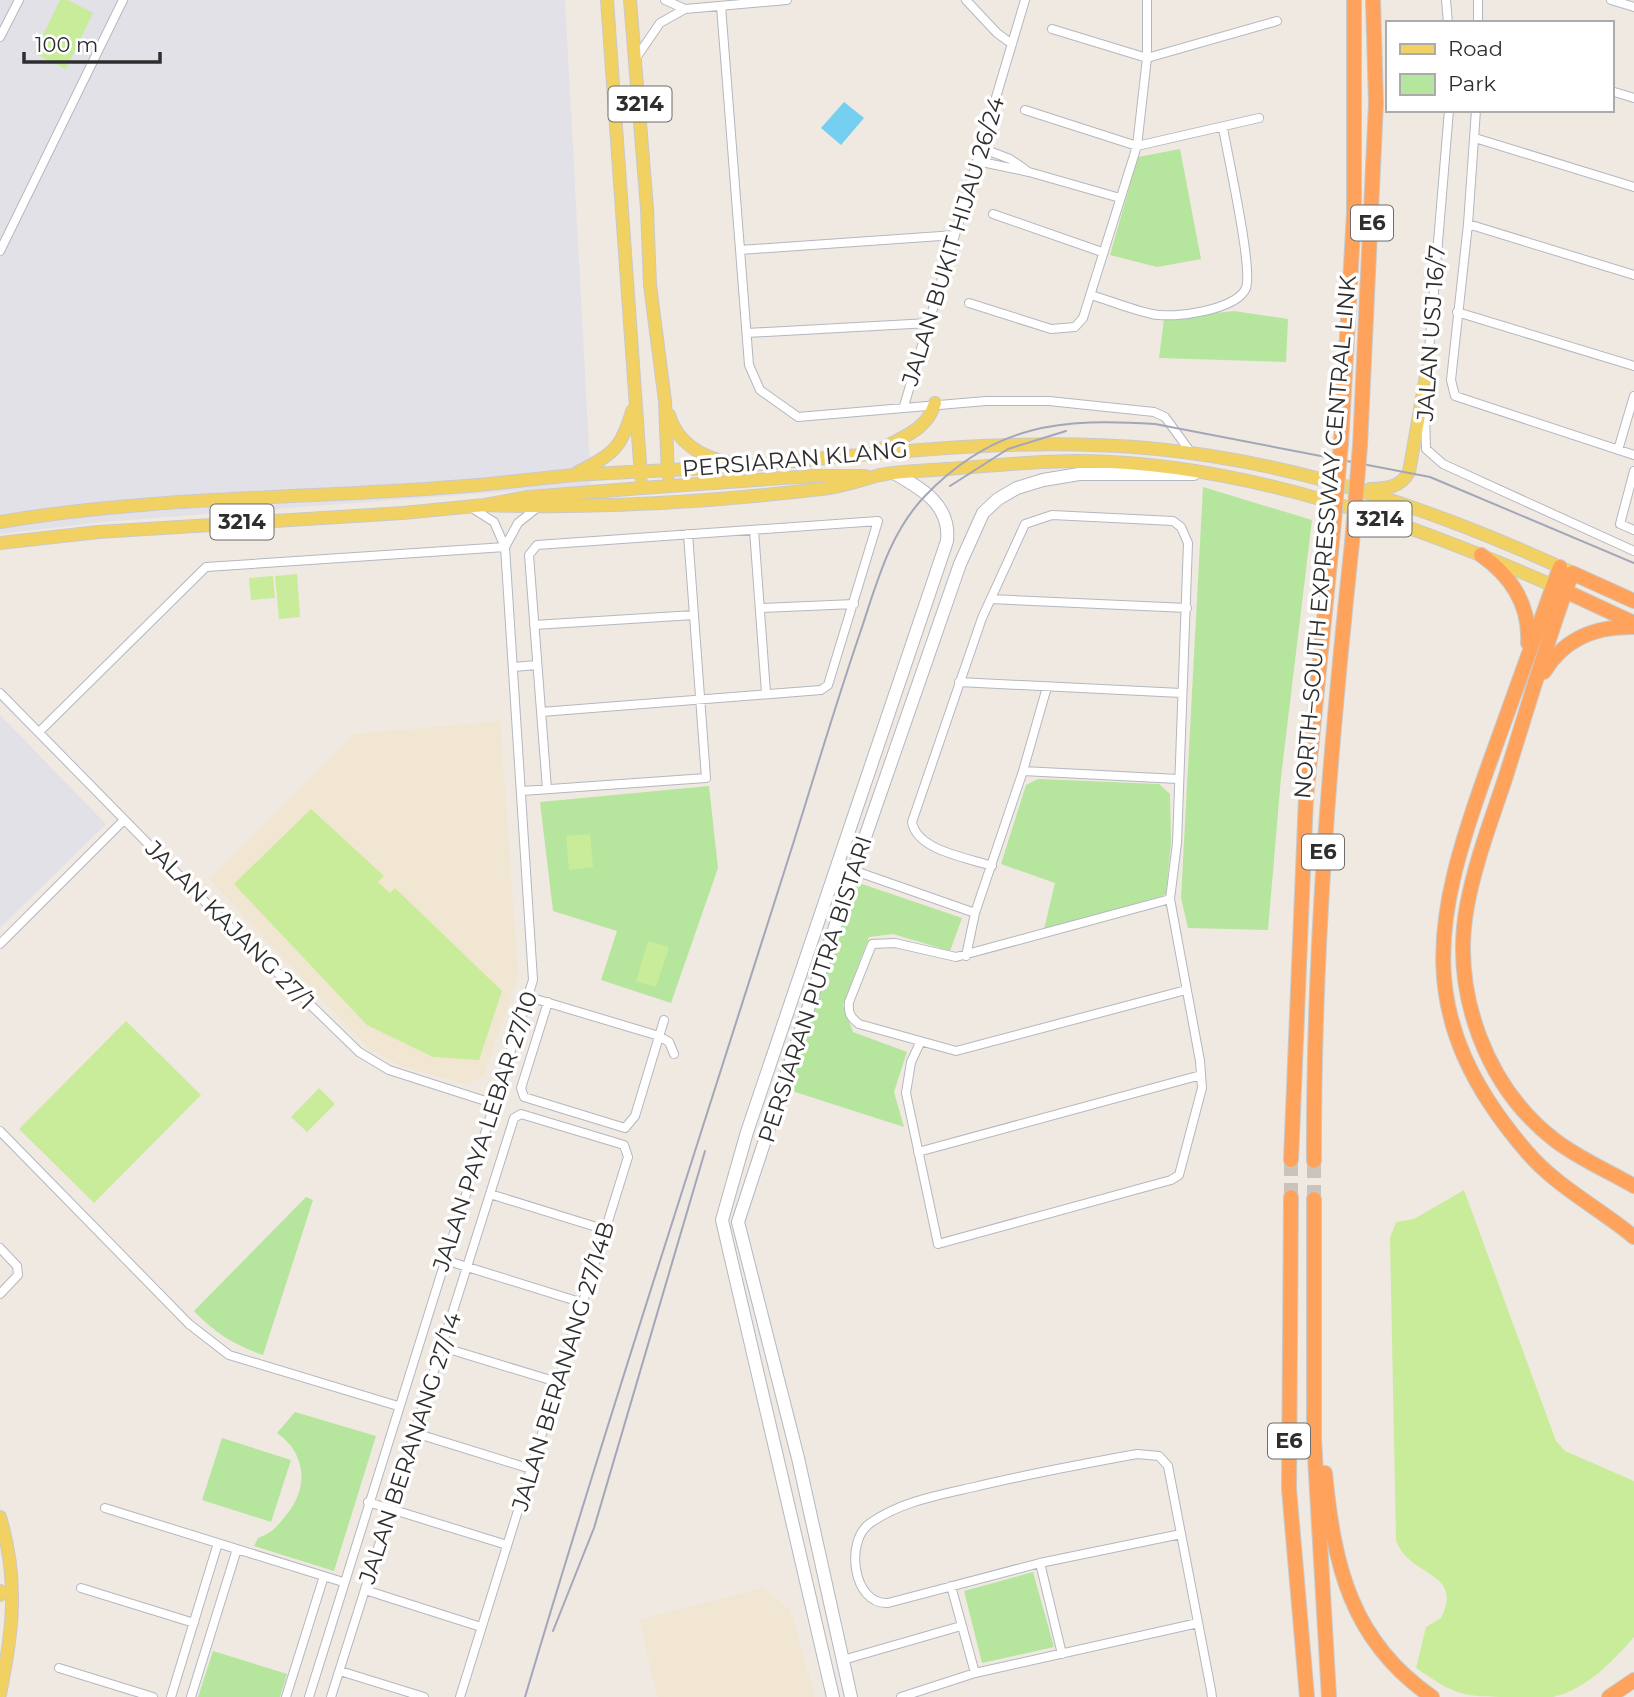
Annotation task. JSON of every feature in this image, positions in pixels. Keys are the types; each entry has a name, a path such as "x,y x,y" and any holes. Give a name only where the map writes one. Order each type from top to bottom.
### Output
{"highway":[{"name":"NORTH–SOUTH EXPRESSWAY CENTRAL LINK","path":"1291,1160 1306,798 1341,443 1354,213 1354,0"},
{"name":"NORTH–SOUTH EXPRESSWAY CENTRAL LINK","path":"1314,1161 1320,898 1329,759 1360,446 1376,103 1373,0"},
{"path":"1480,555 1509,579 1522,604 1529,631 1523,668"},
{"path":"1634,601 1566,570 1523,668 1452,876 1443,928 1444,988 1466,1058 1479,1083 1510,1131 1549,1174 1634,1237"},
{"path":"1559,588 1634,625"},
{"path":"1559,588 1535,686 1466,908 1464,968 1472,1014 1493,1066 1506,1088 1536,1124 1576,1155 1634,1186"},
{"path":"1535,686 1551,659 1580,636 1597,629 1634,625"},
{"name":"E6","path":"1291,1197 1289,1489 1307,1697"},
{"name":"E6","path":"1314,1199 1314,1439 1329,1697"},
{"path":"1314,1439 1324,1468 1336,1552 1356,1613 1384,1657 1408,1680 1432,1697"},
{"path":"1609,1697 1634,1680"}],"main road":[{"name":"3214","path":"607,0 642,488"},
{"name":"3214","path":"631,0 648,208 649,285 665,401 668,486"},
{"path":"1363,489 1388,488 1400,483 1409,472 1427,370"},
{"path":"665,401 674,430 687,444 718,460 749,465"},
{"path":"572,475 616,450 625,437 634,403"},
{"path":"878,452 920,429 930,418 935,403"},
{"name":"PERSIARAN KLANG","path":"0,522 93,510 394,491 572,475 749,465 989,444 1043,444 1192,454 1363,489 1566,570"},
{"name":"PERSIARAN KLANG","path":"0,543 111,531 470,507 528,497 668,486 1079,461 1124,463 1278,488 1408,528 1559,588"},
{"name":"PERSIARAN PUTRA BISTARI","path":"833,1697 722,1220 747,1132 947,541 948,526 938,504 894,474"},
{"name":"PERSIARAN PUTRA BISTARI","path":"851,1697 800,1467 738,1222 854,869 960,564 983,513 998,499 1017,488 1043,480 1079,474 1201,474"},
{"name":"PERSIARAN KLANG","path":"485,505 538,507 781,494 839,486 879,475"},
{"path":"0,1517 8,1542 13,1600 13,1632 0,1694"}],"street":[{"path":"0,37 19,0"},
{"path":"0,251 123,0"},
{"path":"665,0 685,9"},
{"path":"636,58 660,23 685,9 788,0"},
{"path":"966,0 997,33 1012,44"},
{"name":"JALAN BUKIT HIJAU 26/24","path":"721,6 749,365 760,390 798,417 904,406 1026,0"},
{"path":"969,303 1065,330 1075,327 1083,318 1137,146 1147,58 1147,0"},
{"path":"1446,0 1448,21"},
{"path":"1478,0 1478,21"},
{"path":"1611,0 1634,7"},
{"path":"1052,29 1147,58 1277,21"},
{"path":"1613,92 1634,98"},
{"path":"1024,110 1137,146 1259,118"},
{"name":"JALAN USJ 16/7","path":"1449,112 1423,436 1431,456 1443,464 1634,551"},
{"path":"1476,112 1468,225 1451,380 1455,396 1634,455"},
{"path":"1090,295 1154,315 1170,316 1230,305 1240,299 1248,274 1223,128"},
{"path":"1475,138 1634,187"},
{"path":"981,148 1010,159 1029,172"},
{"path":"977,161 1029,172 1120,198"},
{"path":"993,214 1102,252"},
{"path":"1468,225 1634,275"},
{"path":"740,250 955,235"},
{"path":"1457,312 1634,366"},
{"path":"747,333 929,323"},
{"path":"1618,450 1634,397"},
{"path":"904,406 1049,401 1154,412 1165,417 1192,454"},
{"path":"1634,471 1620,524 1634,530"},
{"name":"JALAN PAYA LEBAR 27/10","path":"309,1697 398,1406 529,997 533,954 505,547 494,522 470,507"},
{"path":"39,732 206,567 505,547 518,523 538,507"},
{"path":"920,1043 911,1062 906,1093 939,1244 1171,1180 1179,1175 1202,1088 1170,899 1177,843 1188,543 1181,527 1173,521 1052,515 1025,524 991,599 959,682 912,822 914,831 928,844 992,866"},
{"path":"541,712 821,690 828,684 878,521 537,545 528,555 547,789"},
{"path":"754,530 766,693"},
{"path":"522,791 706,778 688,534"},
{"path":"991,599 1187,608"},
{"path":"760,608 854,604"},
{"path":"534,625 694,615"},
{"path":"513,667 537,665"},
{"path":"959,682 1181,693"},
{"path":"966,956 975,913 1023,771 1047,687"},
{"name":"JALAN KAJANG 27/1","path":"0,693 124,820 359,1052 389,1070 495,1104"},
{"path":"1023,771 1178,779"},
{"path":"0,944 124,820"},
{"path":"838,865 975,913"},
{"path":"1170,899 966,956 946,957 887,942 869,947 849,1002 850,1018 859,1024 920,1043 956,1051 1186,989"},
{"path":"529,997 659,1036 669,1042 674,1054"},
{"path":"548,1003 521,1088 524,1097 625,1128 635,1116 664,1020"},
{"path":"918,1152 1201,1075"},
{"name":"JALAN BERANANG 27/14B","path":"460,1697 628,1157 624,1145 522,1114 514,1118"},
{"name":"JALAN BERANANG 27/14","path":"331,1697 514,1118"},
{"path":"0,1131 189,1324 218,1348 229,1355 398,1406"},
{"path":"490,1194 606,1230"},
{"path":"0,1248 17,1266 18,1275 0,1294"},
{"path":"444,1260 583,1303"},
{"path":"442,1347 557,1382"},
{"path":"415,1433 531,1469"},
{"path":"1181,1535 1040,1563 888,1603 876,1603 862,1589 855,1543 869,1524 904,1505 1013,1478 1145,1453 1159,1456 1168,1466 1212,1697"},
{"path":"368,1502 507,1545"},
{"path":"105,1508 344,1582"},
{"path":"171,1697 218,1543"},
{"path":"191,1697 237,1549"},
{"path":"1040,1563 1062,1654"},
{"path":"286,1697 324,1576"},
{"path":"951,1586 975,1672"},
{"path":"81,1588 194,1623"},
{"path":"365,1590 481,1628"},
{"path":"901,1697 975,1672 1198,1623"},
{"path":"843,1660 961,1626"},
{"path":"59,1668 153,1697"},
{"path":"340,1671 424,1697"}],"shaded area":[{"path":"0,0 565,0 591,485 102,522 0,534"},
{"path":"0,715 106,824 0,928"},
{"path":"500,721 518,976 484,1076 466,1084 403,1067 368,1048 209,879 355,734"},
{"path":"763,1588 790,1610 815,1697 657,1697 640,1620"}],"green space":[{"path":"60,0 68,0 93,13 66,69 34,53"},
{"path":"1180,149 1201,259 1157,267 1110,255 1138,157"},
{"path":"1234,311 1288,319 1286,362 1159,358 1164,319"},
{"path":"1203,487 1312,520 1281,777 1268,930 1188,928 1181,898"},
{"path":"297,574 300,617 279,619 275,576"},
{"path":"273,576 275,598 251,600 249,578"},
{"path":"1038,779 1159,784 1170,794 1171,842 1166,895 1044,929 1055,883 1001,864 1026,785"},
{"path":"709,786 718,868 671,1003 601,980 617,931 553,911 540,802"},
{"path":"311,809 384,876 378,882 390,893 395,888 502,991 479,1060 433,1057 367,1025 234,884"},
{"path":"590,834 593,867 569,870 566,836"},
{"path":"856,882 962,918 950,951 893,934 869,937 843,1005 853,1032 907,1052 894,1092 904,1127 792,1091 799,1076 792,1073"},
{"path":"648,941 669,947 656,987 636,981"},
{"path":"126,1021 201,1095 94,1203 19,1129"},
{"path":"319,1088 335,1104 307,1132 291,1117"},
{"path":"1464,1190 1556,1441 1565,1451 1634,1481 1634,1637 1608,1665 1588,1681 1553,1697 1494,1697 1460,1693 1416,1668 1426,1627 1441,1618 1446,1591 1440,1582 1402,1552 1396,1540 1390,1238 1396,1222 1414,1219"},
{"path":"306,1197 313,1200 263,1355 226,1338 194,1311"},
{"path":"295,1412 376,1436 334,1571 254,1546 258,1538 272,1531 280,1522 299,1493 299,1460 287,1441 277,1433"},
{"path":"222,1438 291,1460 271,1522 202,1500"},
{"path":"1033,1572 1054,1647 982,1663 964,1591"},
{"path":"213,1651 287,1674 280,1697 198,1697"}],"water":[{"path":"844,102 864,118 841,145 821,128"}],"tunnel":[{"path":"1291,1160 1291,1197"},
{"path":"1314,1161 1314,1199"}],"tram line":[{"path":"525,1697 623,1376 872,597 893,543 902,526 925,496 951,472 977,454 1003,440 1031,431 1059,425 1089,423 1155,424 1430,477 1634,563"},
{"path":"950,486 1008,449 1066,431"},
{"path":"553,1631 594,1528 705,1151"}]}
